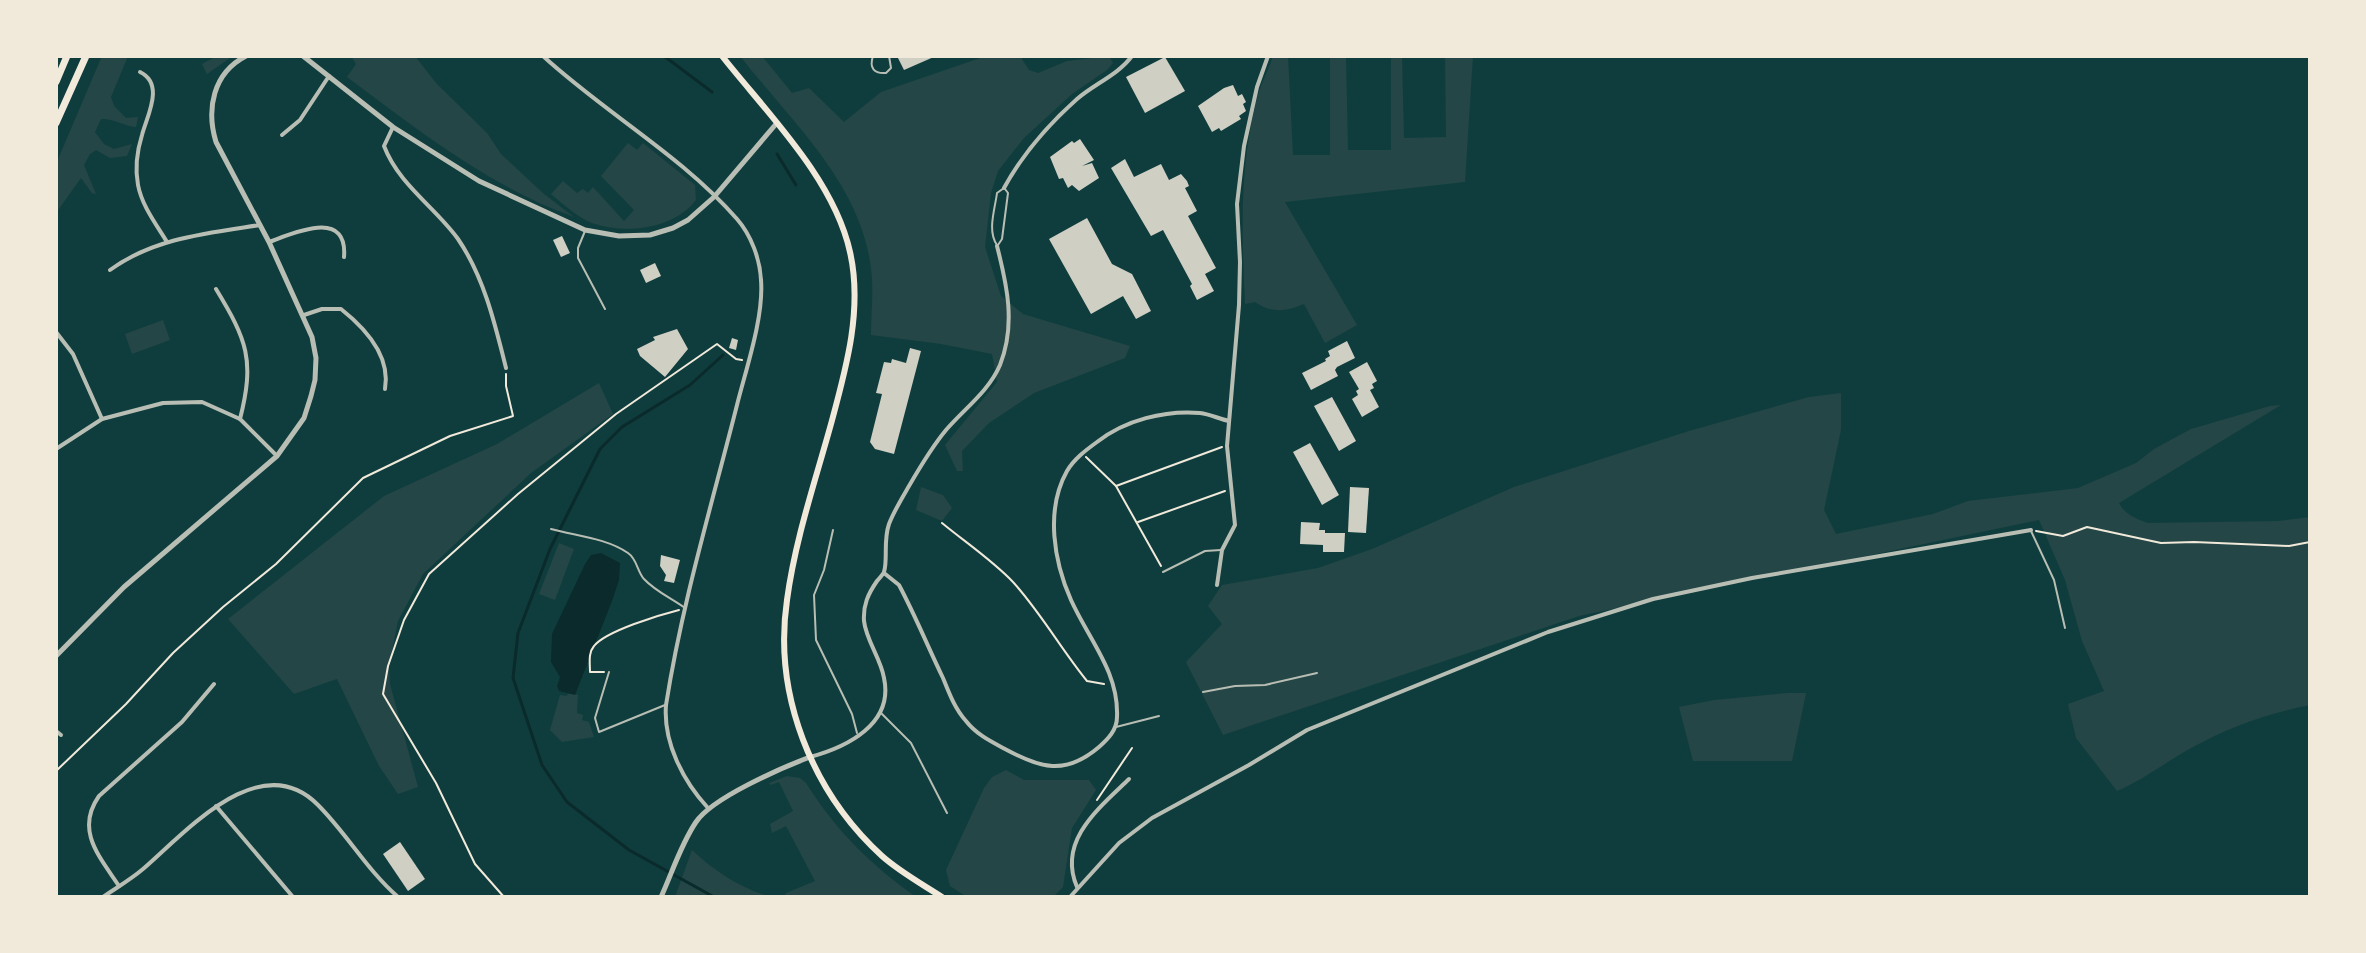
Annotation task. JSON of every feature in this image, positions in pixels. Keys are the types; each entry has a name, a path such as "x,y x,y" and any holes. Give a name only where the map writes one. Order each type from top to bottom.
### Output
{"highway":[{"path":"56,82 67,56"},
{"path":"56,123 86,56"}],"main road":[{"path":"722,56 827,193 850,251 853,275 854,318 846,367 802,530 785,617 788,686 810,757 840,810 901,871 942,897"}],"street":[{"path":"56,656 124,587 250,482 277,456 304,418 315,380 316,358 312,337 269,242 216,142 211,120 216,86 230,67 246,56"},
{"path":"303,56 393,127 479,181 585,230 619,236 650,235 688,220 714,197 776,124"},
{"path":"543,56 685,168 738,219 747,232 758,261 761,286 755,333 685,608 666,705 666,731 678,763 708,808"},
{"path":"1004,188 1022,160 1076,100 1122,67 1132,56"},
{"path":"1217,585 1222,550 1235,525 1227,446 1239,290 1237,204 1244,146 1257,87 1268,56"},
{"path":"140,72 147,75 153,100 141,136 136,165 138,186 144,203 167,242"},
{"path":"282,135 300,120 329,76"},
{"path":"393,127 384,146 387,153 397,172 458,239 481,284 506,368"},
{"path":"110,270 128,257 167,242 260,225"},
{"path":"269,242 307,227 323,226 340,235 345,245 344,257"},
{"path":"661,897 696,821 708,808 810,757 858,738 880,712 886,697 884,676 864,623 865,603 884,573 884,543 898,506 928,454 979,396 1000,364 1010,315 1008,287 997,246"},
{"path":"216,289 242,334 249,364 248,386 240,419"},
{"path":"304,315 322,309 341,309 360,324 375,342 383,362 385,389"},
{"path":"56,332 73,354 102,419"},
{"path":"56,449 102,419 163,403 202,402 240,419 277,456"},
{"path":"884,573 899,585 956,707 976,732 1020,758 1048,768 1063,767 1086,756 1107,740 1115,728 1117,714 1108,667 1061,573 1053,527 1058,495 1067,471 1082,453 1107,434 1157,415 1202,413 1229,421"},
{"path":"1070,897 1119,843 1152,818 1307,730 1548,632 1653,599 1738,581 2031,530"},
{"path":"119,886 100,857 87,828 92,806 99,796 182,722 214,684"},
{"path":"1077,887 1071,873 1074,842 1092,816 1129,779"},
{"path":"103,897 139,873 216,806 242,792 279,785 316,802 370,869 398,897"},
{"path":"216,806 293,897"}],"lane":[{"path":"873,56 871,63 878,74 886,73 891,68 889,56"},
{"path":"1004,188 1008,193 1002,239 997,246 992,239 993,218 997,193 1004,188"},
{"path":"585,230 578,248 578,258 605,309"},
{"path":"553,529 574,533 627,552 634,558 641,575 653,587 685,608"},
{"path":"833,530 824,570 814,595 816,640 852,714 858,738"},
{"path":"2031,530 2054,580 2065,628"},
{"path":"1163,572 1205,551 1222,550"},
{"path":"609,672 595,718 599,732 666,705"},
{"path":"1203,692 1265,685 1317,673"},
{"path":"880,712 911,743 947,813"},
{"path":"1115,728 1159,716"}],"path":[{"path":"504,897 475,864 436,783 383,694 388,666 404,620 429,574 518,494 616,414 717,344 736,359 748,360"},
{"path":"56,771 126,704 173,653 276,564 363,478 450,436 513,416 506,386 506,368"},
{"path":"1116,486 1227,446"},
{"path":"1082,453 1116,486 1163,572"},
{"path":"1138,522 1231,491"},
{"path":"942,523 1011,580 1044,619 1065,654 1087,681 1094,684 1113,681"},
{"path":"2031,530 2063,536 2087,527 2161,543 2289,546 2310,542"},
{"path":"609,672 590,672 592,647 650,618 685,608"},
{"path":"1094,805 1132,748"}],"shaded area":[{"path":"102,56 128,56 111,97 114,106 126,118 138,117 136,127 101,119 95,132 104,144 114,149 132,144 127,156 110,158 96,150 90,154 84,165 96,194 81,178 56,213 56,164"},
{"path":"217,56 233,56 207,74 202,64"},
{"path":"351,56 415,56 436,83 487,133 501,154 574,217 513,190 456,156 401,117 347,77 356,64"},
{"path":"740,56 762,56 792,93 809,88 844,122 881,92 986,56 1020,56 1029,70 1038,73 1067,61 1109,56 1113,63 1107,70 1072,94 1024,138 998,171 991,193 985,247 1001,296 1023,314 1130,346 1125,358 1034,393 989,423 962,451 963,471 957,471 945,445 997,382 992,354 871,335 872,280 867,247 857,216 824,159"},
{"path":"1273,56 1288,56 1293,155 1330,155 1330,56 1346,56 1348,150 1391,150 1391,56 1402,56 1404,138 1446,137 1445,56 1473,56 1465,182 1285,202 1357,325 1325,343 1304,304 1280,310 1255,302 1245,304 1244,178 1258,96"},
{"path":"628,143 637,150 643,143 695,185 696,200 687,210 675,218 648,227 619,229 586,220 551,194 563,181 577,193 583,189 588,193 593,187 624,221 634,210 601,176"},
{"path":"163,320 170,340 132,354 125,334"},
{"path":"599,383 613,414 531,473 423,574 398,621 389,666 390,684 418,787 398,794 379,766 337,679 294,694 228,619 384,496 497,444"},
{"path":"1841,393 1841,430 1824,510 1836,534 1933,514 1968,501 2078,488 2136,463 2154,449 2191,429 2281,405 2119,503 2128,514 2148,523 2279,521 2310,517 2310,705 2221,733 2117,791 2076,738 2068,704 2104,691 2082,641 2065,580 2039,520 1579,616 1223,735 1186,662 1222,624 1208,606 1222,585 1318,568 1372,549 1514,487 1689,431 1809,397"},
{"path":"921,487 943,495 952,508 942,521 916,510"},
{"path":"559,543 574,549 555,600 539,594"},
{"path":"601,553 620,563 619,580 575,695 559,691 557,686 560,677 551,662 552,634 585,564 591,555"},
{"path":"1806,693 1792,761 1693,761 1679,707 1714,700"},
{"path":"560,695 578,695 577,713 583,715 582,720 589,722 594,737 562,742 550,730"},
{"path":"1006,770 1024,780 1089,780 1096,790 1072,828 1063,887 1053,897 967,897 950,886 946,870 984,788 992,777"},
{"path":"787,776 800,778 806,783 855,846 916,897 784,897 786,893 815,881 786,826 772,833 770,824 793,811 779,782 769,783"},
{"path":"692,850 729,878 771,897 675,897"}],"building":[{"path":"897,56 936,56 904,70"},
{"path":"1165,57 1185,91 1145,113 1126,77"},
{"path":"1233,85 1238,96 1242,94 1246,102 1243,104 1246,111 1239,116 1241,119 1221,131 1219,128 1212,132 1198,106"},
{"path":"1080,139 1094,160 1082,166 1092,163 1099,178 1079,191 1072,185 1068,188 1063,178 1059,179 1050,157 1072,141 1074,143"},
{"path":"1125,159 1134,177 1161,164 1169,180 1181,174 1187,181 1189,186 1185,188 1197,211 1188,216 1216,268 1205,274 1214,291 1197,300 1190,286 1192,284 1163,230 1151,236 1111,168"},
{"path":"1087,218 1112,264 1132,274 1151,311 1136,319 1123,296 1091,314 1049,239"},
{"path":"562,236 570,253 561,257 553,240"},
{"path":"655,263 661,276 646,283 640,270"},
{"path":"677,329 688,349 665,377 640,356 637,349 655,340 653,337"},
{"path":"732,338 738,340 736,350 729,348"},
{"path":"1347,341 1355,358 1337,367 1338,376 1311,390 1302,373 1326,361 1330,356 1328,351"},
{"path":"910,348 921,351 894,454 875,449 870,442 882,394 876,393 884,362 891,363 892,359 906,363"},
{"path":"1367,362 1377,381 1370,390 1379,407 1362,417 1352,399 1358,395 1356,391 1359,389 1349,372"},
{"path":"1332,397 1356,441 1339,451 1314,406"},
{"path":"1310,443 1339,495 1322,505 1293,452"},
{"path":"1350,487 1369,488 1366,533 1348,532"},
{"path":"1301,522 1320,523 1319,530 1325,530 1325,533 1345,533 1344,552 1323,552 1323,545 1300,544"},
{"path":"661,555 680,560 674,583 664,581 666,575 660,566"},
{"path":"400,842 425,879 408,891 383,854"}],"waterway":[{"path":"664,56 712,92"},
{"path":"777,154 796,185"},
{"path":"714,897 629,850 567,802 542,765 513,678 518,633 550,549 600,449 622,427 690,385 723,355"}]}
